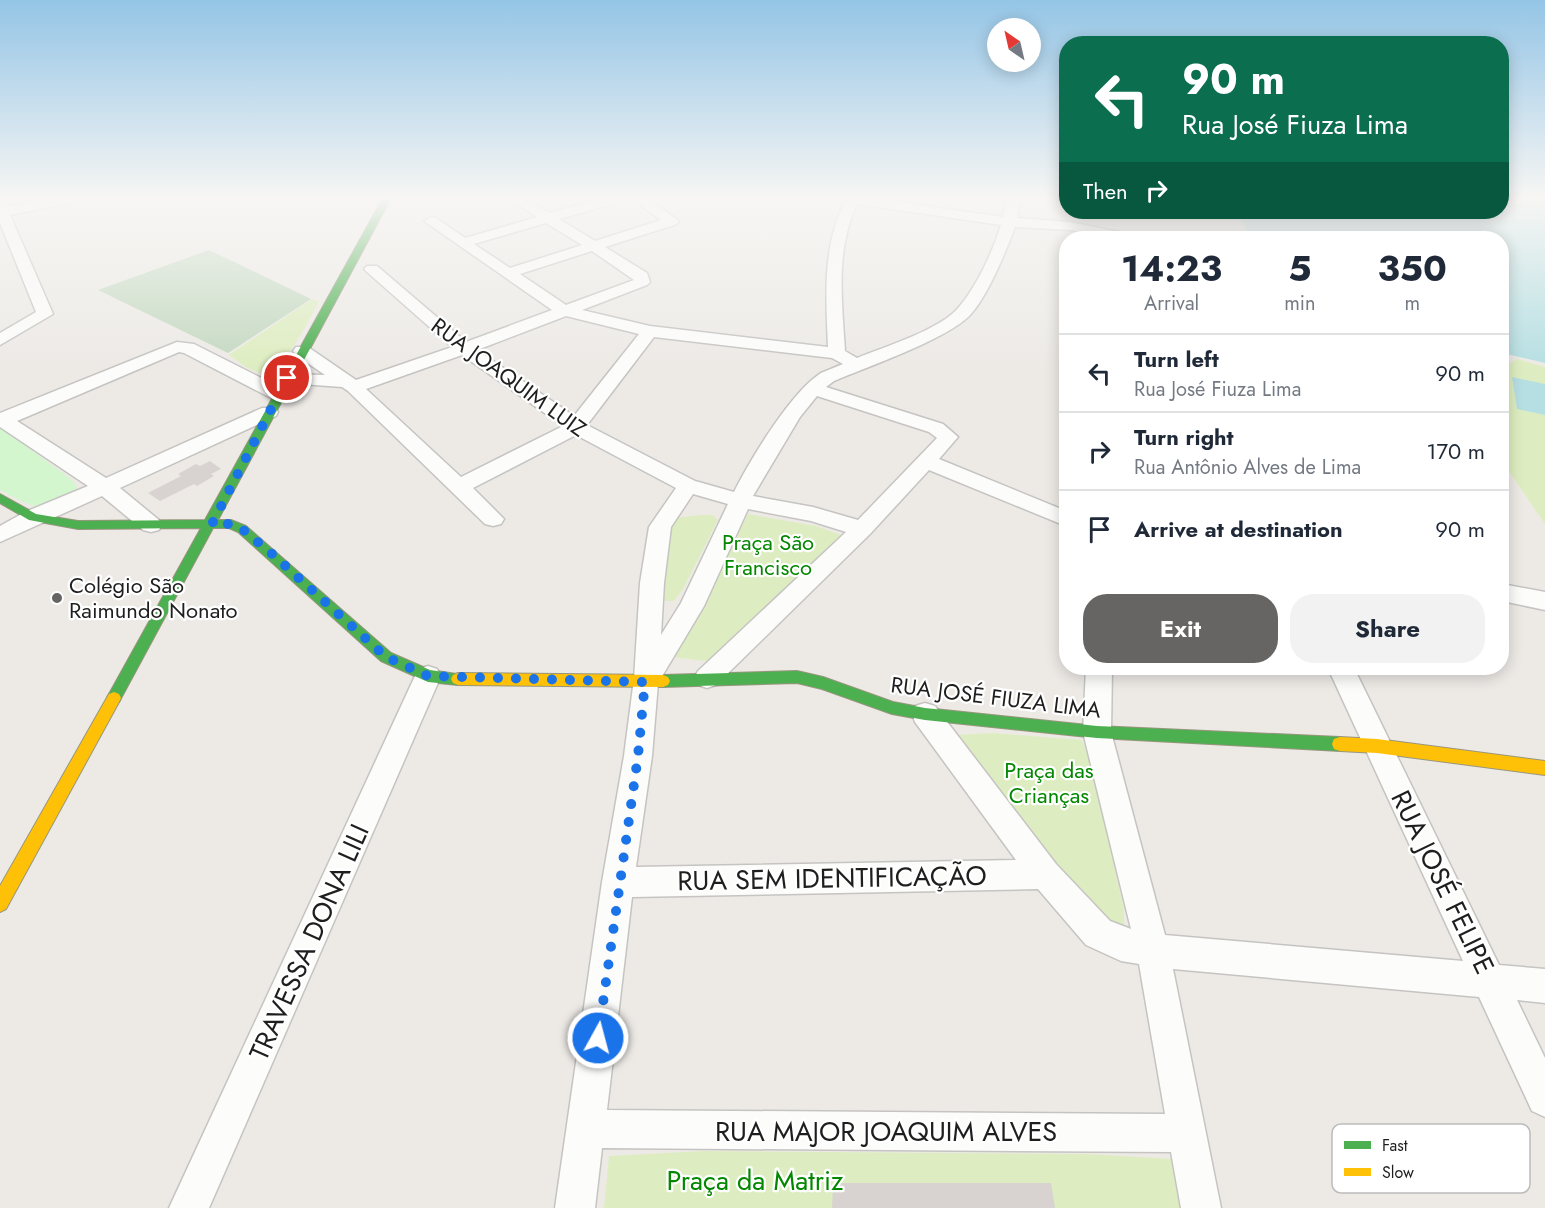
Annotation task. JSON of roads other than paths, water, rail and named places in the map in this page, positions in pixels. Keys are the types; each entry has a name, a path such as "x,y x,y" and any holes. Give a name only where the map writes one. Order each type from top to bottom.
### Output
{"street":[{"path":"0,340 45,314 19,254"},
{"path":"0,903 212,524 287,378 356,254"},
{"path":"479,254 564,311 650,332 846,358 901,348 954,320 965,310 983,282 996,254"},
{"path":"508,273 568,254"},
{"path":"287,378 351,385 464,349 642,282 642,276 608,254"},
{"path":"835,254 833,269 846,358"},
{"name":"RUA JOAQUIM LUIZ","path":"372,269 464,349 575,428 688,486 741,501 794,509 862,529"},
{"path":"459,487 575,428 650,332"},
{"path":"1,420 177,347 188,348 274,404"},
{"path":"302,351 351,385 493,519"},
{"path":"645,682 692,606 749,483 792,414 813,389 846,358"},
{"path":"707,678 862,529 948,436 936,428 813,389"},
{"path":"0,535 33,517 105,487 274,404"},
{"path":"1,420 105,487 151,525"},
{"path":"926,461 1059,516"},
{"path":"575,1208 618,882 638,756 652,583 660,527 688,486"},
{"name":"RUA JOSÉ FIUZA LIMA","path":"0,498 33,517 78,525 231,524 242,529 271,553 386,657 428,676 645,682 707,678 797,677 823,682 892,708 925,714 1097,732 1377,746 1545,768"},
{"path":"1509,594 1545,601"},
{"path":"1099,675 1097,732 1153,950 1185,1132 1201,1208"},
{"name":"RUA JOSÉ FELIPE","path":"1344,675 1545,1098"},
{"name":"TRAVESSA DONA LILI","path":"189,1208 428,676"},
{"path":"925,714 1045,874 1098,933 1121,944 1153,950 1545,986"},
{"name":"RUA SEM IDENTIFICAÇÃO","path":"618,882 1045,874"},
{"name":"RUA MAJOR JOAQUIM ALVES","path":"586,1129 1185,1132"}],"water":[{"path":"1509,254 1545,254 1545,363 1509,355"},
{"path":"1512,377 1545,384 1545,415 1517,409"}],"place":[{"name":"Colégio São Raimundo Nonato","path":"57,598"}],"park label":[{"name":"Praça São Francisco","path":"768,554"},
{"name":"Praça das Crianças","path":"1049,782"},
{"name":"Praça da Matriz","path":"755,1180"}]}
